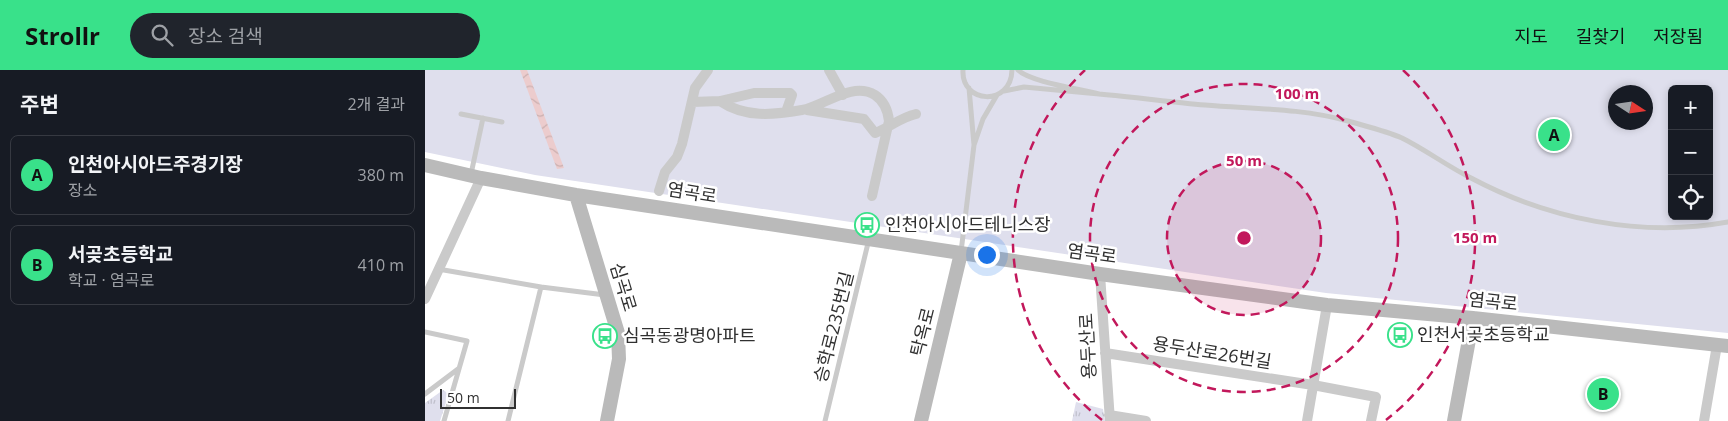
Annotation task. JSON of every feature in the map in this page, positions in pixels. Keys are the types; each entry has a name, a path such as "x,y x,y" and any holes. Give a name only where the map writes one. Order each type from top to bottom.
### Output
{"main road":[{"name":"염곡로","path":"425,165 476,177 576,195 1100,274 1327,305 1473,318 1722,345"},
{"name":"심곡로","path":"576,195 618,333 619,360 607,421"},
{"name":"탁옥로","path":"921,421 961,253"},
{"path":"1454,421 1473,318"}],"street":[{"path":"659,191 665,172 677,157 682,144 695,88 708,70"},
{"path":"829,70 843,95"},
{"path":"804,110 843,95 865,92 879,98 883,103 889,121 872,196"},
{"path":"692,102 720,101 754,93 790,93 792,95 785,112"},
{"path":"720,101 741,111 753,114 763,115 804,110 863,119 875,132 887,128 902,117 916,114"},
{"path":"425,299 476,177"},
{"name":"용두산로","path":"1100,274 1109,418 1146,421"},
{"path":"1307,421 1327,305"},
{"path":"1704,421 1722,345"},
{"name":"용두산로26번길","path":"1105,354 1313,385 1376,397 1371,421"}],"lane":[{"path":"963,70 965,82 969,88 982,96 997,95 1004,91 1024,86 1203,105 1319,114 1401,138 1470,178 1506,195 1554,212 1591,221 1665,228 1707,226 1728,222"},
{"path":"1004,91 1009,85 1013,70"},
{"path":"1018,70 1023,75 1035,79 1099,94"},
{"path":"961,253 974,144 969,88"},
{"path":"974,144 983,119 997,95"},
{"path":"461,114 502,122"},
{"path":"476,177 483,118"},
{"name":"승학로235번길","path":"825,421 869,239"},
{"path":"439,269 541,287 606,295"},
{"path":"508,421 541,287"},
{"path":"425,332 467,341 444,421"},
{"path":"425,394 459,369"}],"green space":[{"path":"425,70 1728,70 1728,333 1326,293 535,175 425,152"},
{"path":"443,390 448,396 440,421 425,421 425,403"},
{"path":"1076,402 1103,409 1105,421 1072,421"}],"water":[{"path":"520,70 527,70 564,168 557,169"}],"place":[{"name":"인천아시아드주경기장","path":"1554,135"},
{"name":"인천아시아드테니스장","path":"867,225"},
{"name":"인천서곶초등학교","path":"1400,335"},
{"name":"심곡동광명아파트","path":"605,336"},
{"name":"서곶초등학교","path":"1603,394"}]}
